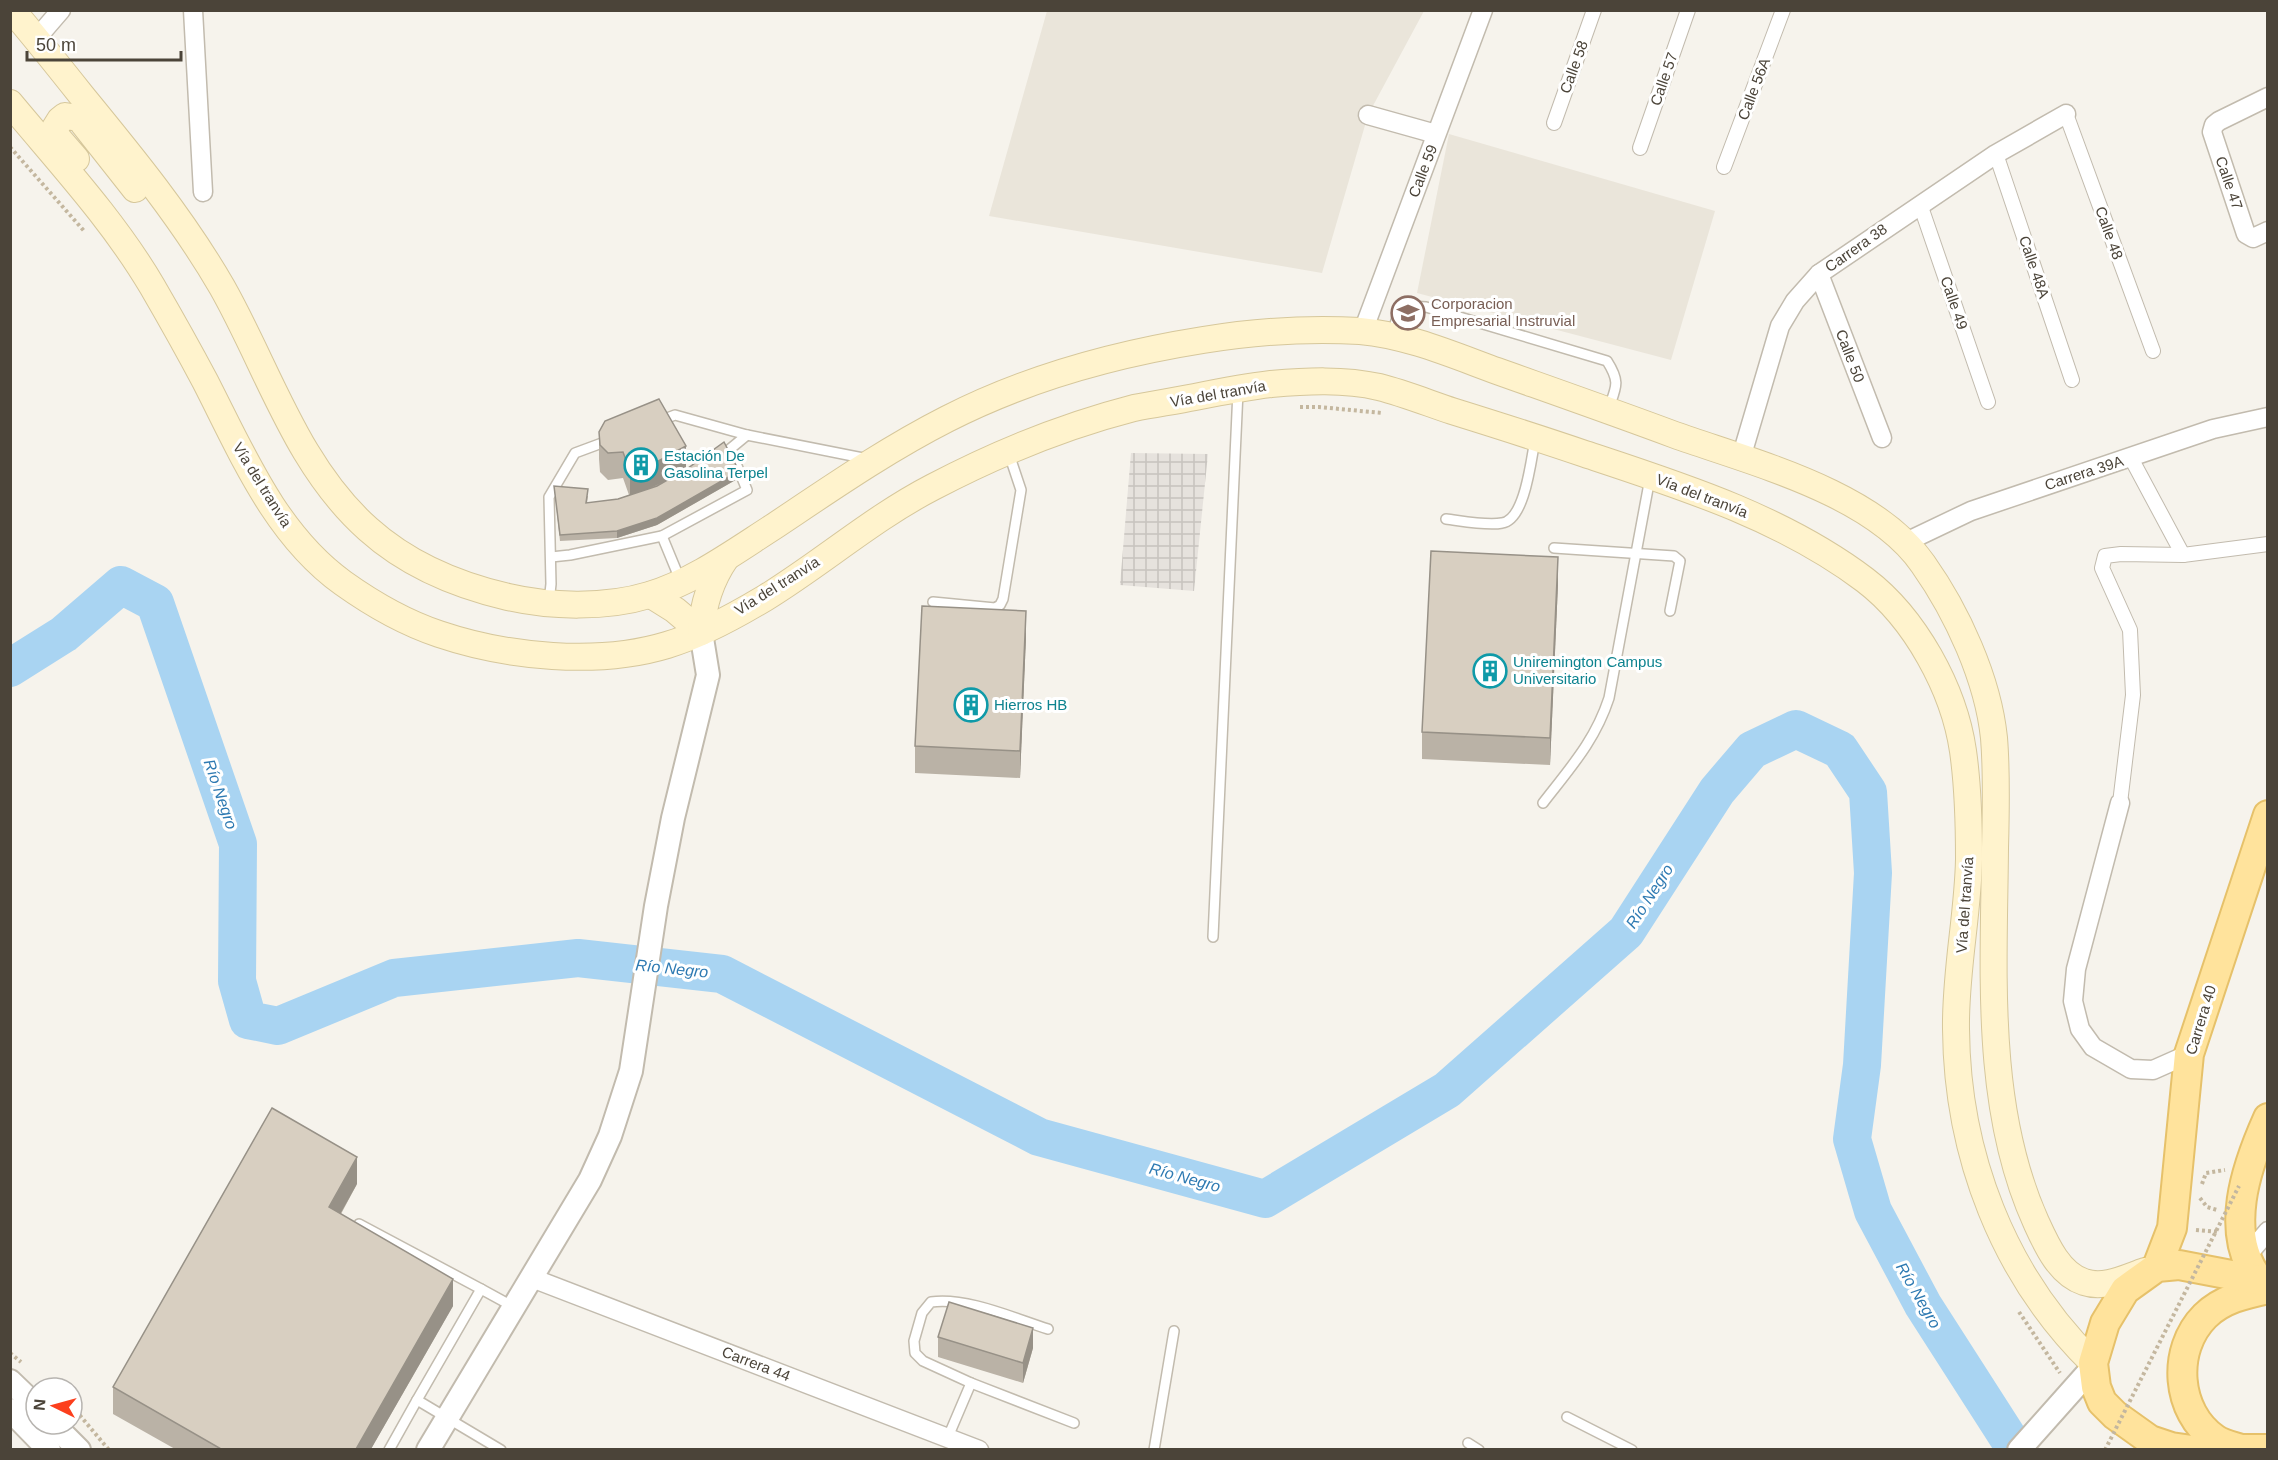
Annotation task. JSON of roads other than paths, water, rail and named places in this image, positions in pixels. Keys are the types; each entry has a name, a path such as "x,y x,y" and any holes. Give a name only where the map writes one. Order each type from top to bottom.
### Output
{"main road":[{"path":"12,10 115,134 167,203 223,289 312,463 342,503 368,530 401,554 435,574 478,591 526,602 549,604 602,603 651,595 726,558 874,460 948,418 1008,391 1113,359 1206,339 1270,332 1363,332 1427,346 1828,490 1856,505 1906,542 1921,560 1937,585 1979,670 1988,701 1996,784 1994,1008 2002,1094 2010,1139 2028,1204 2047,1245 2064,1270 2078,1280 2090,1284 2111,1283 2157,1267 2179,1265 2260,1277"},
{"name":"Vía del tranvía","path":"10,103 118,237 147,278 276,512 310,554 342,582 391,612 437,633 525,653 577,657 625,653 666,645 701,632 767,597 833,550 924,492 1008,451 1055,433 1134,408 1238,388 1325,381 1376,386 1651,476 1722,501 1789,533 1840,562 1889,600 1911,627 1929,655 1949,698 1963,743 1967,789 1969,861 1955,1026 1961,1097 1971,1155 1990,1210 2015,1262 2048,1311 2093,1365"},
{"path":"118,237 123,216 57,137 55,128 65,116 79,118 143,199 167,203"},
{"path":"701,632 706,596 714,576 726,558"},
{"path":"651,595 681,614 701,632"},
{"name":"Carrera 40","path":"2157,1267 2172,1227 2189,1054 2268,815"},
{"path":"2260,1277 2240,1228 2244,1185 2256,1145 2268,1118"},
{"path":"2157,1267 2125,1290 2105,1323 2093,1365 2096,1387 2102,1402 2115,1415 2150,1440 2171,1447 2192,1449"},
{"path":"2241,1449 2216,1440 2197,1422 2186,1401 2182,1377 2184,1357 2191,1335 2205,1317 2223,1303 2241,1294 2260,1277"},
{"path":"2220,1449 2268,1449"}],"street":[{"path":"36,39 61,10"},
{"path":"193,10 203,192"},
{"name":"Calle 59","path":"1363,332 1483,10"},
{"name":"Calle 58","path":"1554,123 1594,10"},
{"name":"Calle 57","path":"1640,148 1688,10"},
{"name":"Calle 56A","path":"1724,167 1783,10"},
{"name":"Calle 47","path":"2260,234 2246,234 2212,132 2214,125 2268,97"},
{"name":"Carrera 38","path":"1741,458 1780,326 1795,301 1819,274 1996,154 2066,114"},
{"name":"Calle 48","path":"2066,114 2152,351"},
{"path":"1368,115 1436,135"},
{"name":"Calle 48A","path":"1996,154 2072,380"},
{"name":"Calle 49","path":"1920,204 1988,402"},
{"name":"Calle 50","path":"1819,274 1882,438"},
{"name":"Carrera 39A","path":"1906,542 1971,511 2213,429 2268,417"},
{"path":"2131,458 2183,555"},
{"path":"2189,1054 2153,1070 2131,1069 2093,1047 2080,1029 2073,1001 2076,969 2120,803 2133,695 2130,630 2102,568 2104,555 2183,555 2268,544"},
{"path":"428,1449 590,1180 610,1136 631,1071 656,906 673,818 708,675 701,632"},
{"path":"2260,1277 2268,1231"},
{"name":"Carrera 44","path":"532,1278 979,1449"},
{"path":"2019,1449 2054,1412 2093,1365"},
{"path":"10,1381 24,1394"},
{"path":"2054,1412 2078,1404 2102,1402"},
{"path":"10,1410 49,1449"},
{"path":"65,1436 79,1449"}],"lane":[{"path":"1391,337 1399,311 1410,306 1426,307 1607,361 1616,375 1616,386 1608,411"},
{"path":"1213,937 1238,388"},
{"path":"653,424 675,415 747,435 874,460"},
{"path":"551,557 662,536 747,490 730,449 747,435"},
{"path":"549,604 551,557 549,497 575,453 620,436"},
{"path":"1446,519 1501,524 1510,521 1519,511 1536,438"},
{"path":"933,602 995,608 1003,599 1021,490 1008,451"},
{"path":"1543,803 1592,739 1609,698 1651,476"},
{"path":"662,536 681,582"},
{"path":"1554,548 1674,556 1680,561 1670,611"},
{"path":"359,1224 514,1307"},
{"path":"389,1449 481,1289"},
{"path":"1048,1329 965,1304 947,1300 931,1302 922,1313 914,1341 915,1353 923,1361 971,1383 1074,1423"},
{"path":"1154,1449 1174,1331"},
{"path":"948,1437 971,1383"},
{"path":"417,1400 501,1449"},
{"path":"1567,1417 1632,1449"},
{"path":"1468,1443 1479,1449"}],"waterway":[{"name":"Río Negro","path":"10,668 64,634 121,585 155,603 238,844 237,981 248,1020 278,1026 394,978 578,958 722,974 1039,1137 1265,1199 1447,1090 1626,932 1717,791 1752,750 1796,729 1840,750 1868,792 1873,873 1862,1065 1852,1139 1873,1211 1923,1305 2016,1450"}],"place":[{"name":"Corporacion Empresarial Instruvial","path":"1408,313"},
{"name":"Estación De Gasolina Terpel","path":"641,465"},
{"name":"Uniremington Campus Universitario","path":"1490,671"},
{"name":"Hierros HB","path":"971,705"}]}
